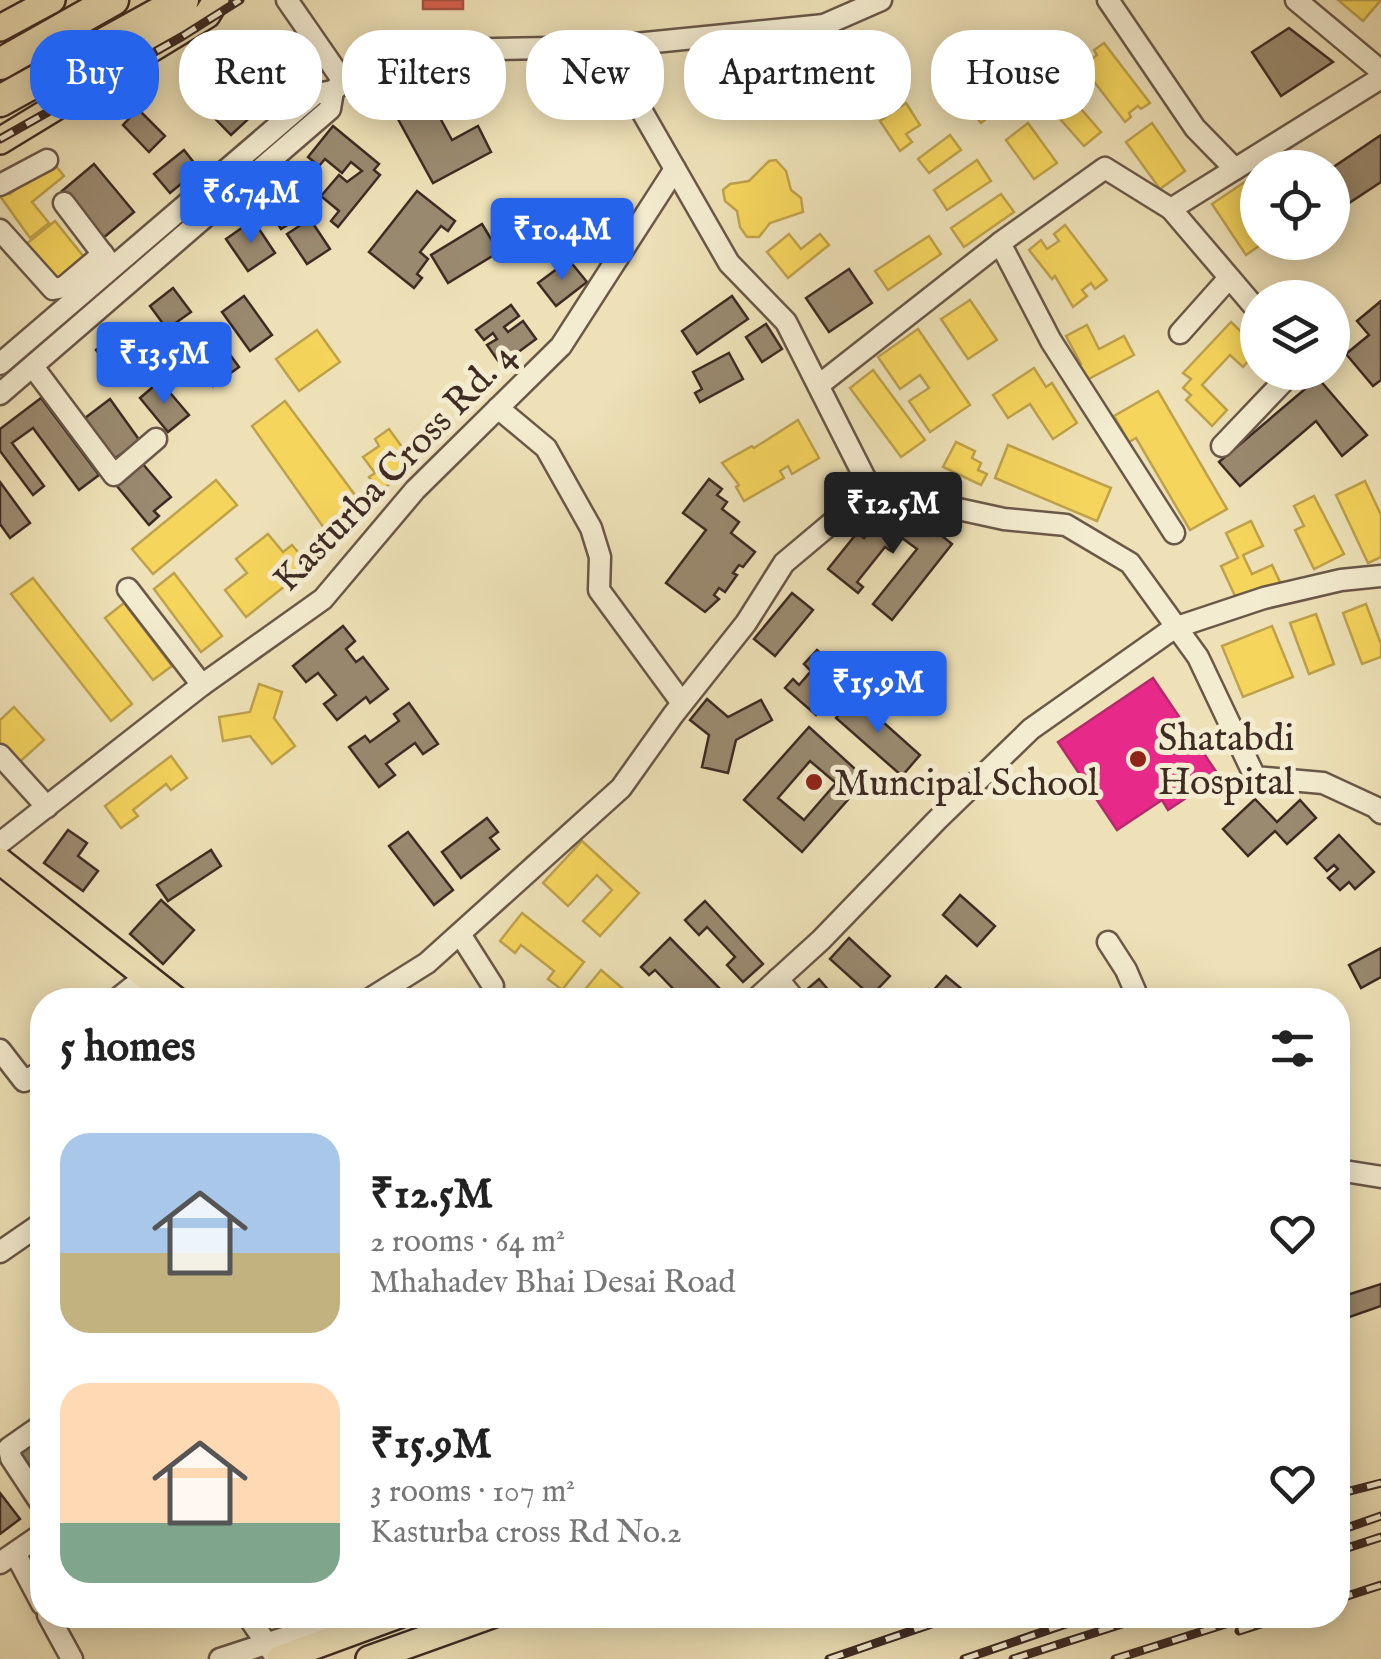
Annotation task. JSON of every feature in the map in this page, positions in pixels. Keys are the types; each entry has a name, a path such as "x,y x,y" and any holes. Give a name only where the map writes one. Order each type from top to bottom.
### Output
{"highway":[{"path":"0,64 113,0"},
{"path":"0,102 184,0"}],"main road":[{"path":"0,28 52,0"},
{"path":"0,140 207,15 216,0"},
{"path":"0,861 161,988"},
{"path":"274,1654 357,1628"},
{"path":"369,1659 456,1628"}],"street":[{"path":"287,0 338,86 330,109 8,388 1,363 109,261 315,94 338,86 379,51 526,48"},
{"path":"664,40 824,25 881,0"},
{"path":"1108,0 1196,128 1235,170"},
{"path":"1171,209 1381,74 1296,0"},
{"path":"648,120 730,264 786,322 871,490"},
{"path":"0,185 47,160"},
{"path":"820,386 1000,243 1105,168 1171,209 1240,290"},
{"name":"Kasturba Cross Rd. 4","path":"0,844 202,685 323,599 415,490 561,346 676,169"},
{"path":"64,203 128,286"},
{"path":"0,230 53,289 64,287 109,261"},
{"path":"1000,243 1051,341 1174,533"},
{"path":"1180,333 1230,278"},
{"path":"34,368 114,475 156,439"},
{"path":"1222,446 1275,390"},
{"path":"498,408 546,448 590,528 600,557 599,590 682,703"},
{"path":"871,490 1004,519 1066,525 1130,563 1198,657 1255,777 1323,783 1381,813"},
{"path":"387,988 428,963 620,788 746,623 784,563 871,490"},
{"path":"768,988 1031,730 1174,628 1264,598 1341,580 1381,576"},
{"path":"128,589 202,685"},
{"path":"0,755 47,807"},
{"path":"460,934 493,986"},
{"path":"1108,942 1134,988"},
{"path":"131,988 146,976"},
{"path":"778,979 786,988"},
{"path":"0,1050 24,1081 30,1078"},
{"path":"1350,1172 1381,1178"},
{"path":"0,1252 30,1231"},
{"path":"30,1433 9,1448 30,1487"},
{"path":"30,1542 7,1558 30,1588"},
{"path":"55,1628 72,1659"},
{"path":"256,1628 274,1654"},
{"path":"220,1659 274,1654 327,1628"}],"building: Homes":[{"path":"1338,0 1381,0 1363,21"},
{"path":"1104,43 1150,103 1141,109 1138,106 1125,122 1095,83 1095,49"},
{"path":"911,111 920,125 906,134 912,142 900,151 880,121 911,120"},
{"path":"1061,120 1091,120 1101,132 1084,146"},
{"path":"1028,123 1057,163 1034,179 1006,140"},
{"path":"1152,123 1185,171 1160,189 1126,142"},
{"path":"950,135 961,150 929,173 918,159"},
{"path":"776,160 786,171 791,190 801,198 803,212 770,223 759,237 747,237 737,211 725,201 723,190 730,184 749,181 769,161"},
{"path":"977,160 991,181 947,210 934,190"},
{"path":"52,161 64,176 32,202 49,223 30,238 0,196 7,190 10,194"},
{"path":"1240,185 1240,246 1212,204"},
{"path":"1001,194 1014,212 964,247 951,228"},
{"path":"55,221 84,257 49,285 20,249"},
{"path":"1065,225 1107,280 1095,289 1091,283 1082,290 1087,296 1073,307 1055,276 1052,279 1029,250 1041,240 1047,249 1059,241 1054,234"},
{"path":"789,234 801,249 820,234 829,245 788,278 767,252"},
{"path":"929,236 941,254 888,290 875,271"},
{"path":"970,300 997,340 968,359 941,319"},
{"path":"1231,322 1240,331 1240,364 1230,355 1202,385 1227,410 1212,426 1186,400 1191,395 1183,388 1191,379 1183,373"},
{"path":"1087,325 1099,349 1124,336 1134,355 1079,384 1072,369 1081,364 1066,336"},
{"path":"918,329 970,405 930,432 909,401 929,388 920,375 900,389 878,357"},
{"path":"317,330 340,362 299,391 276,359"},
{"path":"1034,368 1046,387 1052,383 1077,423 1053,439 1030,404 1008,418 993,395"},
{"path":"873,370 925,440 901,457 850,388"},
{"path":"1158,391 1227,509 1190,530 1136,438 1129,442 1114,416"},
{"path":"285,401 367,511 331,538 252,426"},
{"path":"798,420 819,458 792,474 788,466 780,471 784,478 744,501 736,487 739,485 722,463"},
{"path":"389,429 415,465 380,491 369,477 375,473 363,457 379,446 375,439"},
{"path":"956,442 975,451 972,458 981,463 978,470 987,474 981,485 943,467"},
{"path":"1008,445 1111,488 1097,521 995,478"},
{"path":"216,480 237,505 153,574 132,549"},
{"path":"1365,481 1381,515 1381,557 1368,563 1336,495"},
{"path":"1314,496 1344,554 1314,569 1295,530 1304,526 1294,506"},
{"path":"1251,521 1263,546 1243,555 1252,574 1272,565 1280,582 1238,602 1221,566 1238,558 1226,533"},
{"path":"268,534 283,552 292,545 310,566 246,617 225,590 247,573 236,559"},
{"path":"174,573 222,636 201,652 154,589"},
{"path":"33,578 132,704 111,721 11,594"},
{"path":"124,603 172,666 153,680 105,618"},
{"path":"1366,604 1381,644 1381,657 1362,664 1343,613"},
{"path":"1316,614 1334,664 1309,674 1290,623"},
{"path":"1272,626 1293,677 1243,697 1222,646"},
{"path":"259,684 282,692 274,718 295,746 272,764 250,736 223,741 219,717 250,712"},
{"path":"14,707 44,740 14,767 0,750 0,720"},
{"path":"171,756 187,778 171,790 166,784 133,810 138,816 121,828 105,806"},
{"path":"582,841 639,893 600,936 583,921 612,890 597,875 568,906 543,883"},
{"path":"522,913 584,962 559,988 548,979 554,971 521,945 515,953 500,941"},
{"path":"601,970 622,988 586,988"}],"building: Shops":[{"path":"423,0 463,0 463,9 423,9"}],"building: Health":[{"name":"Shatabdi Hospital","path":"1153,678 1219,776 1168,810 1162,800 1117,830 1058,742"}],"building: Other":[{"path":"1289,28 1333,62 1281,96 1252,52"},
{"path":"128,120 149,120 165,136 149,152 123,125"},
{"path":"216,120 247,120 231,135"},
{"path":"399,120 441,120 452,140 478,126 491,152 433,183"},
{"path":"333,126 379,164 374,170 380,175 338,227 331,221 339,211 321,196 339,175 347,182 362,171 351,162 342,173 325,159 319,166 308,157"},
{"path":"1381,135 1381,182 1350,202 1350,156"},
{"path":"184,150 199,169 170,193 154,174"},
{"path":"94,164 134,212 102,239 62,191"},
{"path":"287,179 308,212 281,229 260,196"},
{"path":"417,191 455,221 448,231 441,226 420,252 428,259 417,274 422,278 414,288 369,252"},
{"path":"310,219 330,249 307,264 287,234"},
{"path":"253,220 275,253 248,271 226,239"},
{"path":"482,224 499,252 448,283 431,255"},
{"path":"569,260 587,282 556,306 538,283"},
{"path":"849,269 872,303 829,332 806,298"},
{"path":"173,288 191,312 167,329 150,306"},
{"path":"244,296 272,335 250,351 222,312"},
{"path":"732,296 748,319 697,354 682,331"},
{"path":"1381,301 1381,380 1373,386 1350,359 1350,351 1369,335 1357,321"},
{"path":"511,305 519,316 504,327 508,332 523,321 536,339 501,365 487,345 497,339 493,333 484,340 476,330"},
{"path":"766,324 782,349 762,362 746,337"},
{"path":"125,327 142,349 113,372 96,350"},
{"path":"217,337 239,367 213,386 191,356"},
{"path":"729,353 743,379 700,402 695,393 702,389 693,372"},
{"path":"160,381 189,415 168,432 140,398"},
{"path":"1304,390 1328,390 1367,435 1342,456 1316,421 1240,486 1219,462"},
{"path":"41,398 99,475 79,490 33,428 12,443 44,486 33,495 0,451 0,429"},
{"path":"110,399 140,441 114,459 85,418"},
{"path":"142,463 171,497 154,511 159,516 149,525 116,485"},
{"path":"709,479 722,489 717,495 727,502 722,509 739,522 731,533 755,552 733,573 737,575 725,592 719,588 714,595 719,599 705,612 666,583 706,530 683,513"},
{"path":"0,482 30,523 10,538 0,524"},
{"path":"892,503 911,519 915,514 952,544 892,620 873,604 917,549 902,538 891,551 885,547 857,582 863,587 858,593 828,569 857,533 864,538"},
{"path":"792,593 813,610 775,656 754,639"},
{"path":"343,626 355,641 346,649 356,662 363,657 388,689 370,703 366,697 337,720 324,704 336,695 318,673 306,682 293,666"},
{"path":"817,650 849,678 816,715 785,688 793,679 799,685 811,671 804,664"},
{"path":"855,697 920,755 902,776 836,718"},
{"path":"707,699 728,717 761,700 772,720 736,740 728,773 702,767 709,735 690,720"},
{"path":"409,703 438,744 423,754 415,743 386,764 395,775 379,787 349,747 365,736 370,742 399,721 394,714"},
{"path":"809,727 866,779 802,852 744,800","holes":["810,761 836,783 804,820 778,798"]},
{"path":"1255,799 1277,822 1300,800 1316,818 1287,844 1275,831 1248,856 1223,829"},
{"path":"487,818 498,832 490,838 499,849 461,878 442,852"},
{"path":"68,830 87,843 78,856 98,871 83,891 44,863"},
{"path":"408,832 453,890 434,905 389,846"},
{"path":"1339,835 1374,872 1355,889 1349,882 1340,890 1328,878 1338,869 1334,865 1327,871 1315,858"},
{"path":"211,850 221,866 168,901 157,885"},
{"path":"960,895 995,926 977,946 943,915"},
{"path":"161,900 194,930 163,964 130,934"},
{"path":"705,901 763,964 743,982 727,965 735,957 707,927 699,935 685,920"},
{"path":"670,938 719,988 672,988 655,970 649,975 641,967"},
{"path":"849,938 890,976 879,988 862,988 830,959"},
{"path":"1381,948 1381,977 1361,988 1349,965"},
{"path":"946,976 960,988 936,988"},
{"path":"819,979 827,988 809,988"},
{"path":"1381,1284 1381,1306 1350,1317 1350,1294"},
{"path":"30,1437 30,1476 12,1450"},
{"path":"0,1493 20,1519 0,1534"}],"railway":[{"path":"0,139 240,0"},
{"path":"1350,1491 1381,1483"},
{"path":"1350,1527 1381,1516"},
{"path":"1350,1547 1381,1537"},
{"path":"1350,1595 1381,1585"},
{"path":"829,1659 920,1628"},
{"path":"964,1659 1054,1628"},
{"path":"1013,1659 1110,1628"},
{"path":"1115,1659 1213,1628"},
{"path":"1239,1631 1248,1628"}],"place":[{"name":"Shatabdi Hospital","path":"1138,759"},
{"name":"Muncipal School","path":"814,782"}]}
